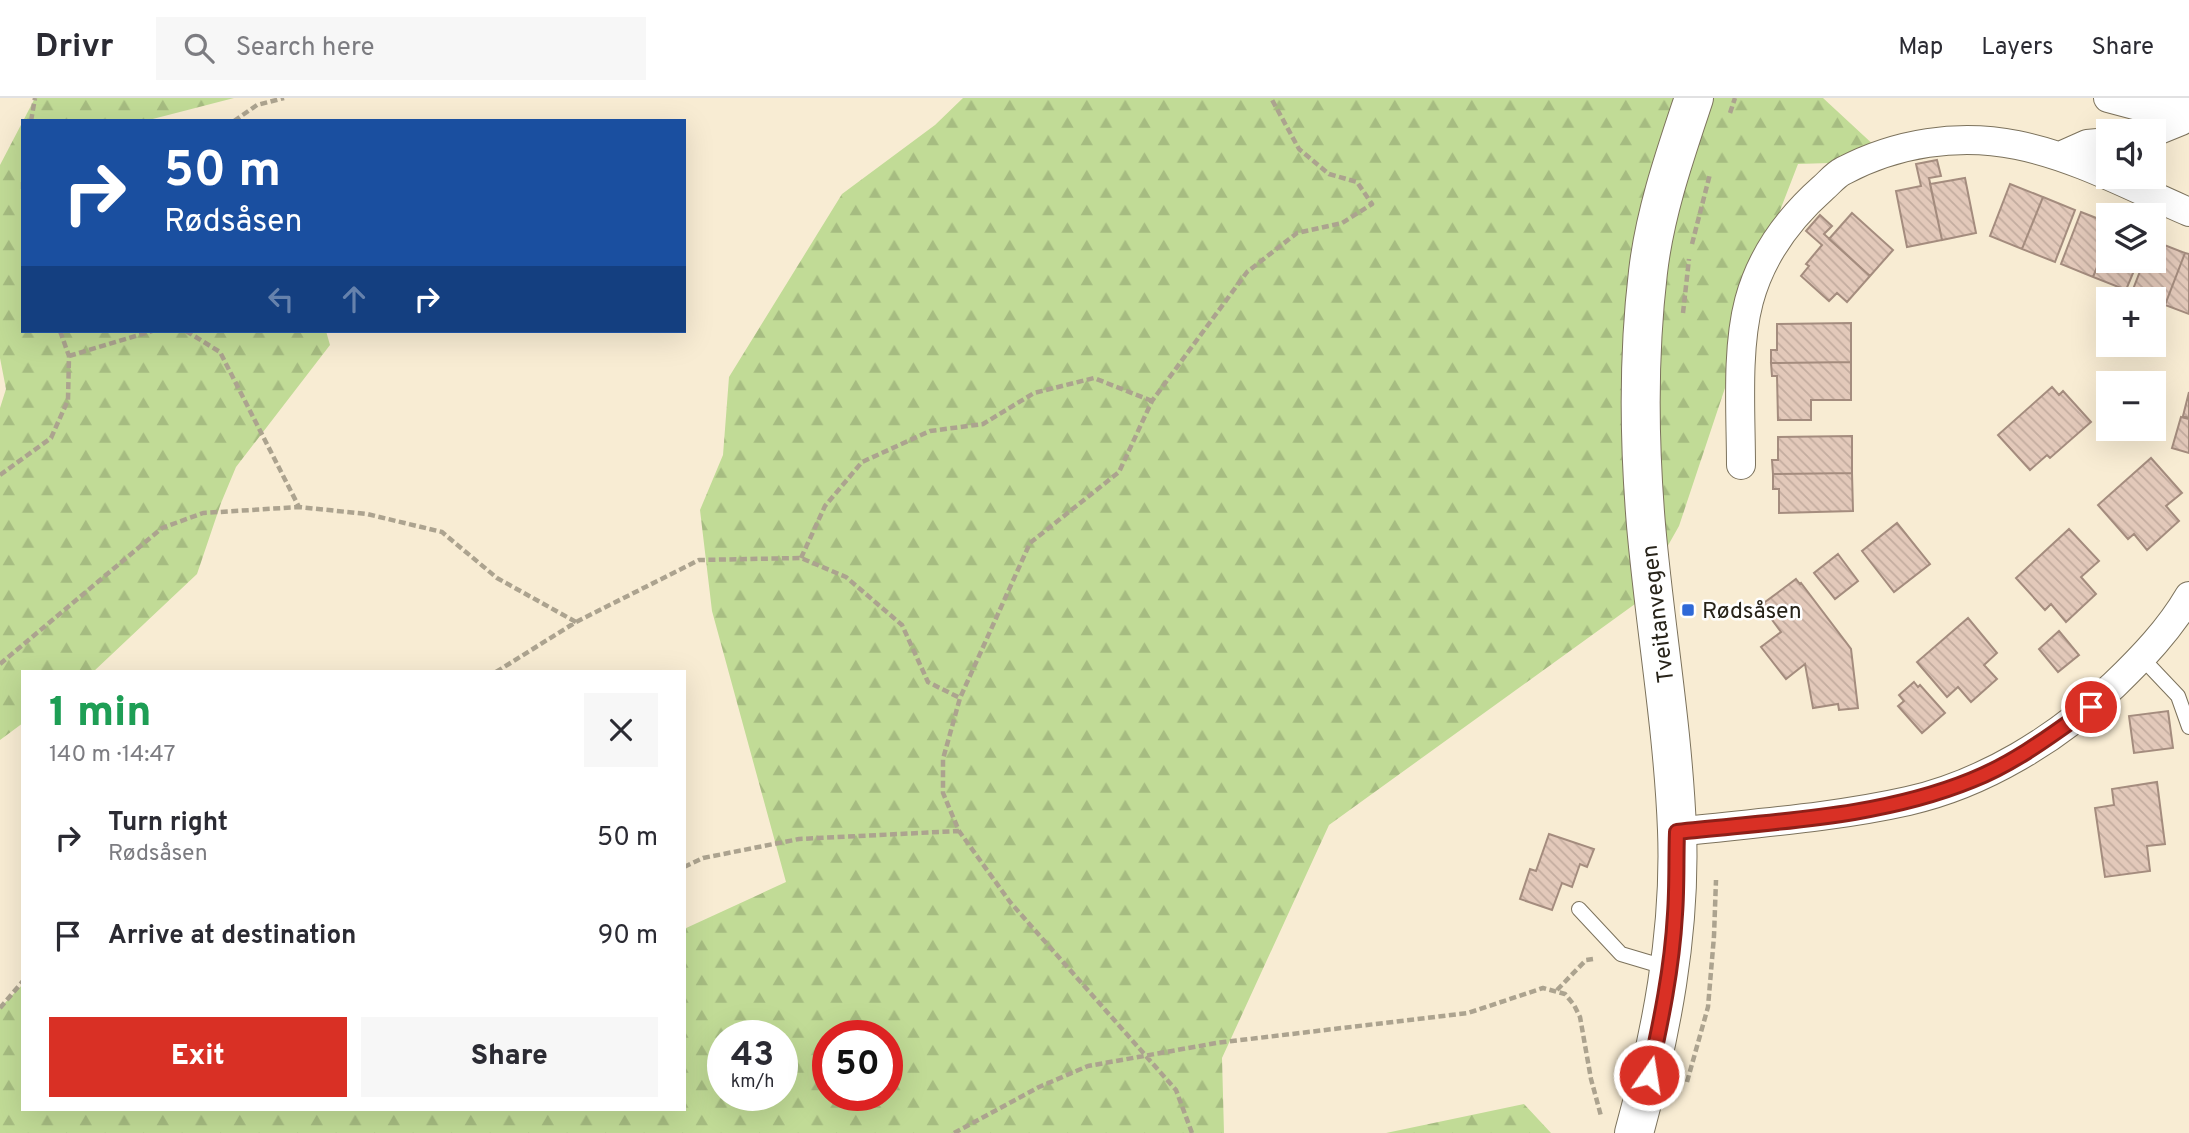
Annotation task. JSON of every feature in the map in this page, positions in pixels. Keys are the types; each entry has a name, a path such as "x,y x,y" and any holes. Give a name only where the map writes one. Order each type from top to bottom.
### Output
{"main road":[{"name":"Tveitanvegen","path":"1619,1130 1660,1026 1675,914 1677,832 1670,727 1646,525 1641,437 1641,350 1648,269 1667,181 1694,98"}],"street":[{"path":"2108,98 2138,106 2189,106"},
{"path":"2166,127 2181,121 2189,114"},
{"path":"1741,465 1741,359 1748,302 1769,250 1800,208 1841,172 1899,148 1955,139 2015,144 2060,156 2189,212"},
{"path":"2060,156 2087,144 2096,143"},
{"path":"1677,832 1819,817 1897,803 1973,780 2035,747 2091,707 2142,658 2181,611 2189,596"}],"lane":[{"path":"2142,658 2178,696 2189,727"},
{"path":"1579,909 1622,954 1669,968"}],"path":[{"path":"31,119 34,98"},
{"path":"237,119 257,105 284,98"},
{"path":"1192,1133 1176,1090 1010,902 960,831 943,793 943,759 960,698 1030,543 1119,472 1152,401 1247,272 1297,233 1342,223 1372,204 1357,182 1329,174 1299,149 1271,98"},
{"path":"1726,123 1735,98"},
{"path":"1682,323 1690,249 1713,161"},
{"path":"0,475 51,438 68,400 69,356 61,333"},
{"path":"69,356 145,333"},
{"path":"189,333 220,352 299,508"},
{"path":"801,558 825,506 862,462 930,431 983,424 1034,393 1094,378 1152,401"},
{"path":"0,664 162,527 203,513 299,508 367,514 442,532 497,578 576,622"},
{"path":"499,670 576,622 699,560 801,558 846,577 902,625 928,682 960,698"},
{"path":"1684,1094 1708,1007 1714,936 1715,828"},
{"path":"686,866 704,858 799,839 960,831"},
{"path":"1557,990 1586,960 1622,954"},
{"path":"0,1008 21,983"},
{"path":"954,1133 1066,1074 1088,1066 1216,1043 1468,1013 1543,988 1557,990 1574,1005 1580,1017 1591,1079 1619,1130"}],"green space":[{"path":"35,98 234,98 153,119 24,119"},
{"path":"963,98 1823,98 1891,161 1798,164 1752,283 1736,334 1725,388 1679,526 1635,604 1329,825 1222,1058 1224,1133 0,1133 0,1008 21,986 21,1111 686,1111 686,928 786,882 712,611 700,510 723,455 729,377 842,194 935,125"},
{"path":"21,125 21,333 327,333 330,345 236,467 197,574 95,670 21,670 21,724 0,740 0,408 6,389 0,358 0,165"},
{"path":"1524,1104 1551,1133 1386,1133"}],"building":[{"path":"1937,160 1941,176 1929,178 1942,240 1907,247 1896,191 1921,186 1916,164"},
{"path":"1965,178 1976,233 1942,240 1930,184"},
{"path":"2010,184 2043,197 2022,249 1990,236"},
{"path":"2043,197 2075,210 2055,262 2022,249"},
{"path":"2081,212 2096,218 2096,270 2093,277 2061,264"},
{"path":"1852,213 1893,250 1870,276 1829,239"},
{"path":"1820,215 1832,226 1824,234 1870,276 1847,302 1837,293 1829,301 1801,276 1809,266 1806,264 1822,245 1806,231"},
{"path":"2166,246 2185,253 2166,302 2166,287 2134,287 2139,273 2166,273"},
{"path":"2185,253 2189,254 2189,314 2166,305"},
{"path":"2096,270 2096,273 2133,273 2127,287 2118,287 2093,277"},
{"path":"1851,323 1851,362 1771,363 1771,350 1777,350 1777,324"},
{"path":"1851,362 1851,400 1811,400 1811,420 1778,420 1777,376 1772,376 1771,363"},
{"path":"2052,387 2059,395 2063,391 2091,422 2050,458 2047,455 2030,470 1998,435"},
{"path":"2189,392 2189,418 2183,416"},
{"path":"2181,417 2189,419 2189,453 2172,448"},
{"path":"1852,436 1852,473 1773,474 1772,460 1778,460 1778,437"},
{"path":"2151,458 2182,493 2166,506 2179,521 2147,550 2134,534 2128,539 2098,505"},
{"path":"1852,473 1853,511 1779,513 1779,489 1773,489 1773,474"},
{"path":"1897,523 1930,564 1894,592 1862,551"},
{"path":"2069,529 2099,561 2081,577 2096,594 2066,622 2051,604 2045,610 2016,578"},
{"path":"1838,554 1858,581 1835,599 1814,573"},
{"path":"1796,579 1851,649 1858,708 1839,710 1838,704 1813,708 1805,664 1786,679 1761,647 1781,632 1761,605"},
{"path":"1968,618 1997,653 1984,665 1997,679 1971,702 1958,687 1947,697 1917,662"},
{"path":"2059,631 2079,655 2058,672 2039,649"},
{"path":"1914,682 1918,687 1920,685 1945,713 1922,733 1898,706 1904,701 1899,695"},
{"path":"2168,711 2173,748 2134,753 2129,716"},
{"path":"2157,782 2165,844 2147,846 2150,871 2105,877 2095,808 2114,805 2112,789"},
{"path":"1549,834 1594,849 1587,867 1580,864 1572,887 1562,883 1552,910 1520,899 1530,869 1536,871"}],"place":[{"name":"Rødsåsen","path":"1688,610"}],"route":[{"path":"1649,1075 1669,968 1675,914 1677,832 1819,817 1910,801 1973,780 2035,747 2091,707"}]}
